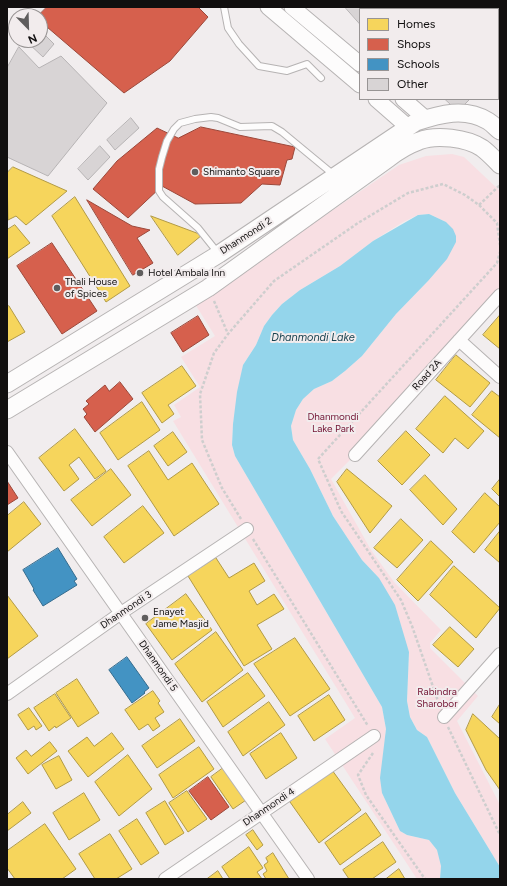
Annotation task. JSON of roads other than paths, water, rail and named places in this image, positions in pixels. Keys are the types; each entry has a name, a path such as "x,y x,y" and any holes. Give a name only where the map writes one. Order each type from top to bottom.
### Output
{"main road":[{"name":"Dhanmondi 2","path":"7,384 219,254 416,122 448,113 462,113 476,116 494,126"},
{"path":"425,139 426,118"},
{"path":"408,127 425,139"},
{"name":"Dhanmondi 2","path":"7,410 208,288 409,145 435,137 470,143 480,147 500,165"}],"street":[{"path":"268,7 359,84"},
{"path":"292,7 359,63"},
{"path":"377,100 408,127"},
{"path":"404,100 426,118"},
{"name":"Road 2A","path":"355,455 500,295"},
{"path":"459,340 500,377"},
{"name":"Dhanmondi 5","path":"7,452 308,879"},
{"name":"Dhanmondi 3","path":"7,694 120,613 247,529"},
{"path":"444,718 500,654"},
{"name":"Dhanmondi 4","path":"165,879 374,736"}],"lane":[{"path":"224,7 228,28 239,44 260,66 287,71 307,64 321,78"},
{"path":"219,254 198,228 163,197 159,190 159,175 162,157 167,141 174,129 180,123 195,119 218,118 240,127 272,126 282,132 336,177"}],"water":[{"name":"Dhanmondi Lake","path":"429,214 446,222 453,229 456,236 456,242 447,259 396,314 362,356 332,381 314,389 303,399 296,410 291,426 293,440 310,469 333,516 362,560 379,578 395,605 409,652 407,701 410,717 417,730 427,737 455,793 500,867 500,879 440,879 441,866 437,850 429,840 407,835 400,831 382,793 380,778 386,729 382,707 235,456 232,445 237,392 243,365 256,345 264,326 272,315 282,304 300,290 340,266 373,241 418,215"}],"place":[{"name":"Shimanto Square","path":"195,172"},
{"name":"Hotel Ambala Inn","path":"140,273"},
{"name":"Thali House of Spices","path":"57,288"},
{"name":"Enayet Jame Masjid","path":"145,618"}],"park label":[{"name":"Dhanmondi Lake Park","path":"333,422"},
{"name":"Rabindra Sharobor","path":"437,698"}]}
